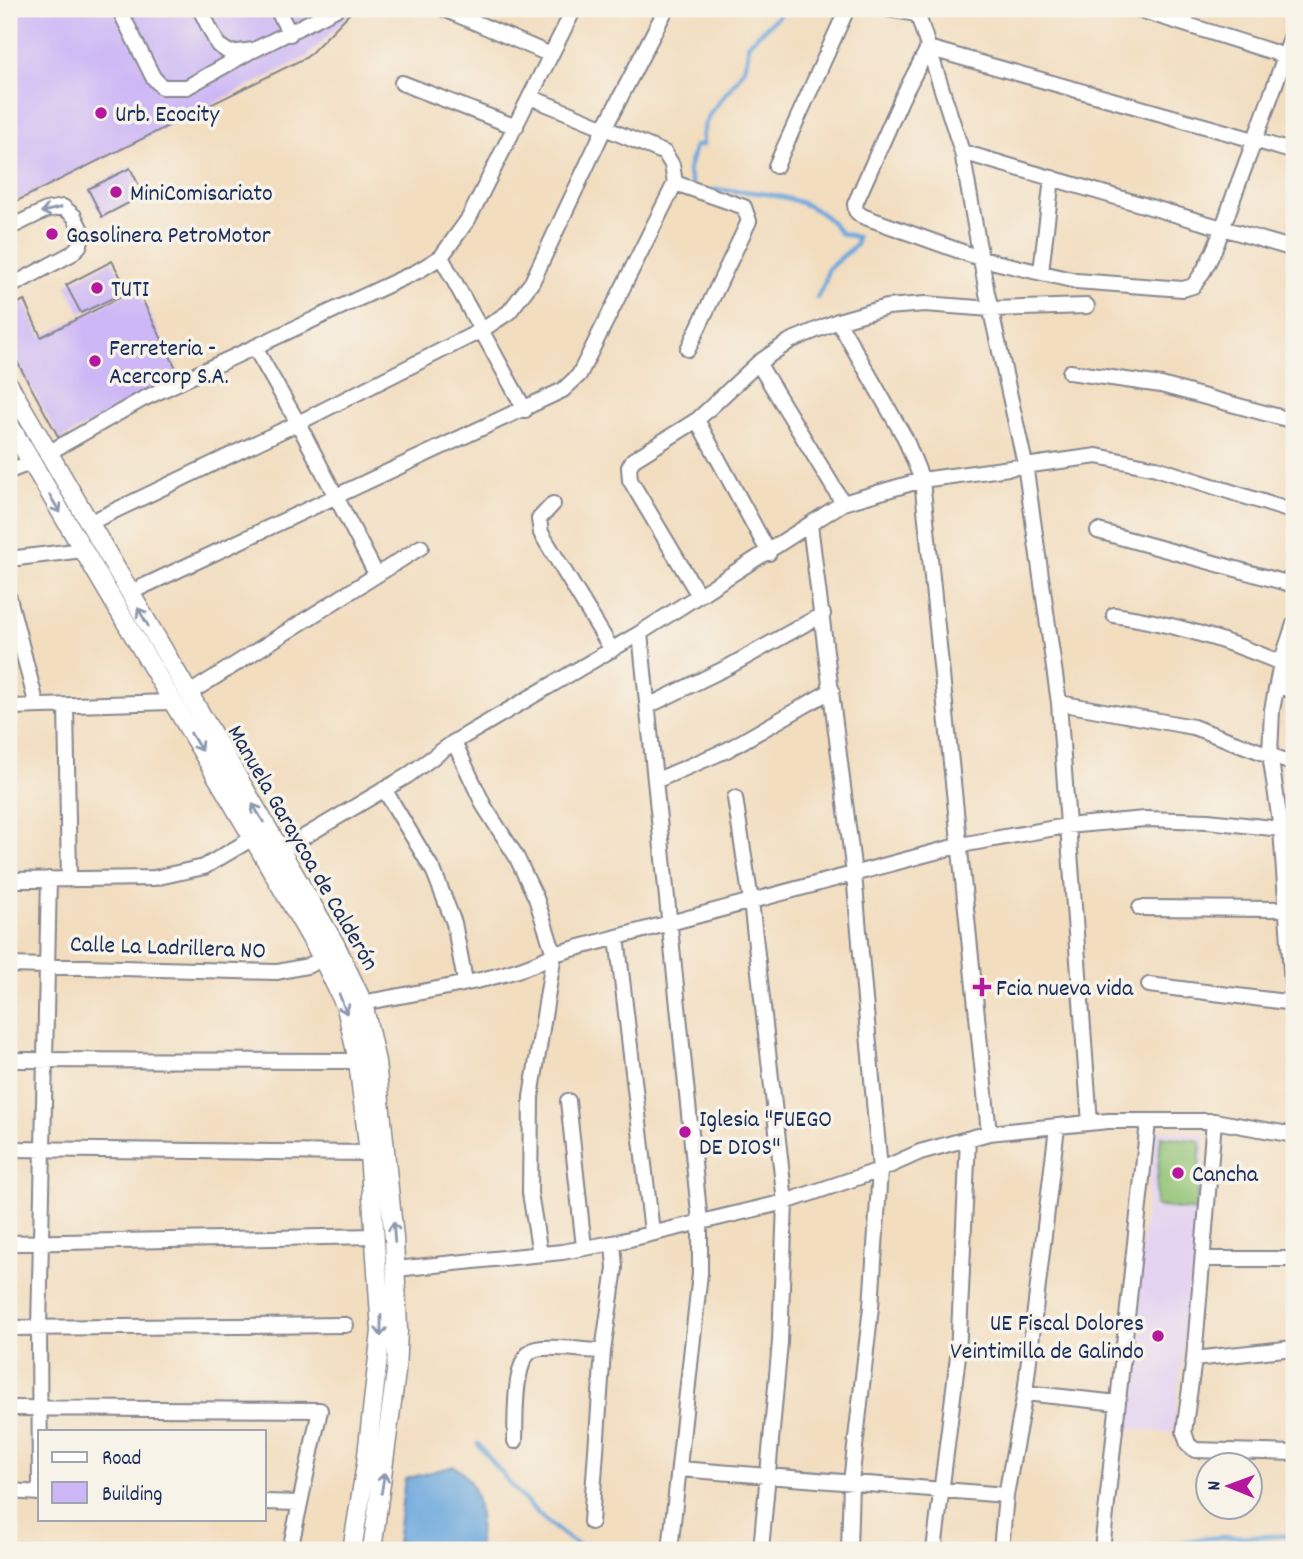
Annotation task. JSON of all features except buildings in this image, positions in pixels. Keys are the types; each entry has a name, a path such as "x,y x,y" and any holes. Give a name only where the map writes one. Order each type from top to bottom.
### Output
{"street":[{"path":"119,9 153,77 162,87 187,87 251,51 336,9"},
{"path":"200,9 218,45 230,54 251,51"},
{"path":"277,9 290,34"},
{"path":"444,9 551,55"},
{"path":"48,453 144,399 418,271 441,257 469,218 574,9"},
{"path":"89,523 298,423 482,330 509,312 531,282 666,9"},
{"path":"776,166 847,9"},
{"path":"887,9 916,11 962,152 987,293 1025,464 1059,703 1090,1123"},
{"path":"1136,9 1290,57"},
{"path":"928,48 857,195 856,211 982,265 1041,272 1076,281 1183,289 1193,286 1199,279 1222,228 1254,139 1290,57 1294,29"},
{"path":"928,48 1294,152"},
{"path":"402,83 516,127"},
{"path":"129,593 524,410 563,390 579,375 674,183 672,165 665,153 604,130 530,97"},
{"path":"962,152 1294,249"},
{"path":"1041,272 1052,178"},
{"path":"674,183 744,207 749,213 749,221 688,349"},
{"path":"9,228 46,210 63,207 74,216 83,234 79,246 71,254 9,287"},
{"path":"441,257 524,410"},
{"path":"698,594 629,474 633,460 696,420 758,363 790,341 838,321 900,306 925,304 991,309 1087,306"},
{"path":"838,321 905,438 922,480 961,845 979,1065 989,1133"},
{"path":"255,348 298,423 376,574"},
{"path":"758,363 843,503"},
{"path":"1070,372 1161,385 1294,421"},
{"name":"Manuela Garaycoa de Calderón","path":"9,385 129,593 253,838 323,959 346,1007 358,1061 369,1153 381,1331 366,1464 352,1550"},
{"path":"696,420 769,553"},
{"name":"Manuela Garaycoa de Calderón","path":"9,424 83,551 280,850 335,944 363,1003 376,1062 396,1269 398,1330 395,1383 372,1550"},
{"path":"280,850 407,776 454,742 640,633 698,594 769,553 843,503 922,480 1097,456 1126,460 1294,512"},
{"path":"9,471 30,463"},
{"path":"553,504 539,519 541,533 612,650"},
{"path":"810,525 854,874 880,1170 871,1307 851,1482 849,1550"},
{"path":"1098,531 1294,585"},
{"path":"9,707 180,698 421,547"},
{"path":"9,559 83,551"},
{"path":"9,598 37,706"},
{"path":"648,706 728,667 823,614"},
{"path":"1114,615 1150,620 1239,645 1281,663"},
{"path":"1294,624 1281,663 1272,710 1270,754 1281,829 1289,853 1287,909 1293,962 1294,1014"},
{"path":"640,633 701,1222 700,1273 670,1550"},
{"path":"1277,686 1294,691"},
{"path":"655,781 727,750 832,690"},
{"path":"1059,703 1192,727 1294,764"},
{"path":"66,706 69,879"},
{"path":"454,742 484,806 516,856 536,898 554,954 531,1097 530,1193 537,1254"},
{"path":"384,789 434,872 454,923 465,981"},
{"path":"735,798 751,901 785,1202 780,1342 770,1476 761,1550"},
{"path":"363,1003 495,975 539,963 554,954 961,845 1066,826 1145,819 1208,821 1281,829"},
{"path":"9,880 154,878 204,867 253,838"},
{"path":"40,1430 39,1328 47,1061 48,879"},
{"path":"1140,908 1287,909"},
{"path":"617,937 652,1232"},
{"name":"Calle La Ladrillera NO","path":"9,965 276,972 307,966 323,959"},
{"path":"1149,985 1294,1003"},
{"path":"9,1060 358,1061"},
{"path":"568,1101 584,1247"},
{"path":"396,1269 613,1243 785,1202 880,1170 920,1152 989,1133 1090,1123 1214,1121 1294,1135"},
{"path":"1214,1121 1194,1359 1185,1433 1188,1444 1195,1450 1294,1453"},
{"path":"1102,1550 1148,1122"},
{"path":"1001,1550 1006,1495 1024,1393 1057,1127"},
{"path":"934,1550 958,1356 968,1139"},
{"path":"9,1149 369,1153"},
{"path":"9,1243 376,1236"},
{"path":"591,1522 603,1351 615,1268 613,1243"},
{"path":"1203,1259 1294,1259"},
{"path":"9,1328 346,1325"},
{"path":"1194,1359 1294,1348"},
{"path":"515,1441 519,1370 525,1356 535,1349 603,1351"},
{"path":"1024,1393 1118,1403"},
{"path":"9,1408 320,1410 290,1550"},
{"path":"680,1469 1006,1495"},
{"path":"9,1491 38,1493"},
{"path":"266,1502 300,1503"}],"shaded area":[{"name":"UE Fiscal Dolores Veintimilla de Galindo","path":"1155,1129 1206,1134 1197,1245 1173,1433 1120,1428"}],"green space":[{"name":"Cancha","path":"1161,1136 1201,1141 1196,1211 1155,1206"}],"water":[{"path":"454,1466 470,1482 475,1493 479,1516 478,1550 396,1550 405,1479"}],"waterway":[{"path":"692,184 688,171 695,146 703,145 703,131 708,118 742,72 747,59 748,44 786,9"},
{"path":"714,190 783,197 816,210 840,233 857,237 856,245 828,269 817,298"},
{"path":"478,1444 514,1489 540,1515 586,1550"},
{"path":"1159,1550 1209,1538 1294,1535"}],"place":[{"name":"Urb. Ecocity","path":"101,113"},
{"name":"MiniComisariato","path":"116,192"},
{"name":"Gasolinera PetroMotor","path":"52,234"},
{"name":"TUTI","path":"97,288"},
{"name":"Ferreteria - Acercorp S.A.","path":"95,361"},
{"name":"Fcia nueva vida","path":"982,987"},
{"name":"Iglesia \"FUEGO DE DIOS\"","path":"685,1132"},
{"name":"Cancha","path":"1178,1173"},
{"name":"UE Fiscal Dolores Veintimilla de Galindo","path":"1158,1336"}]}
